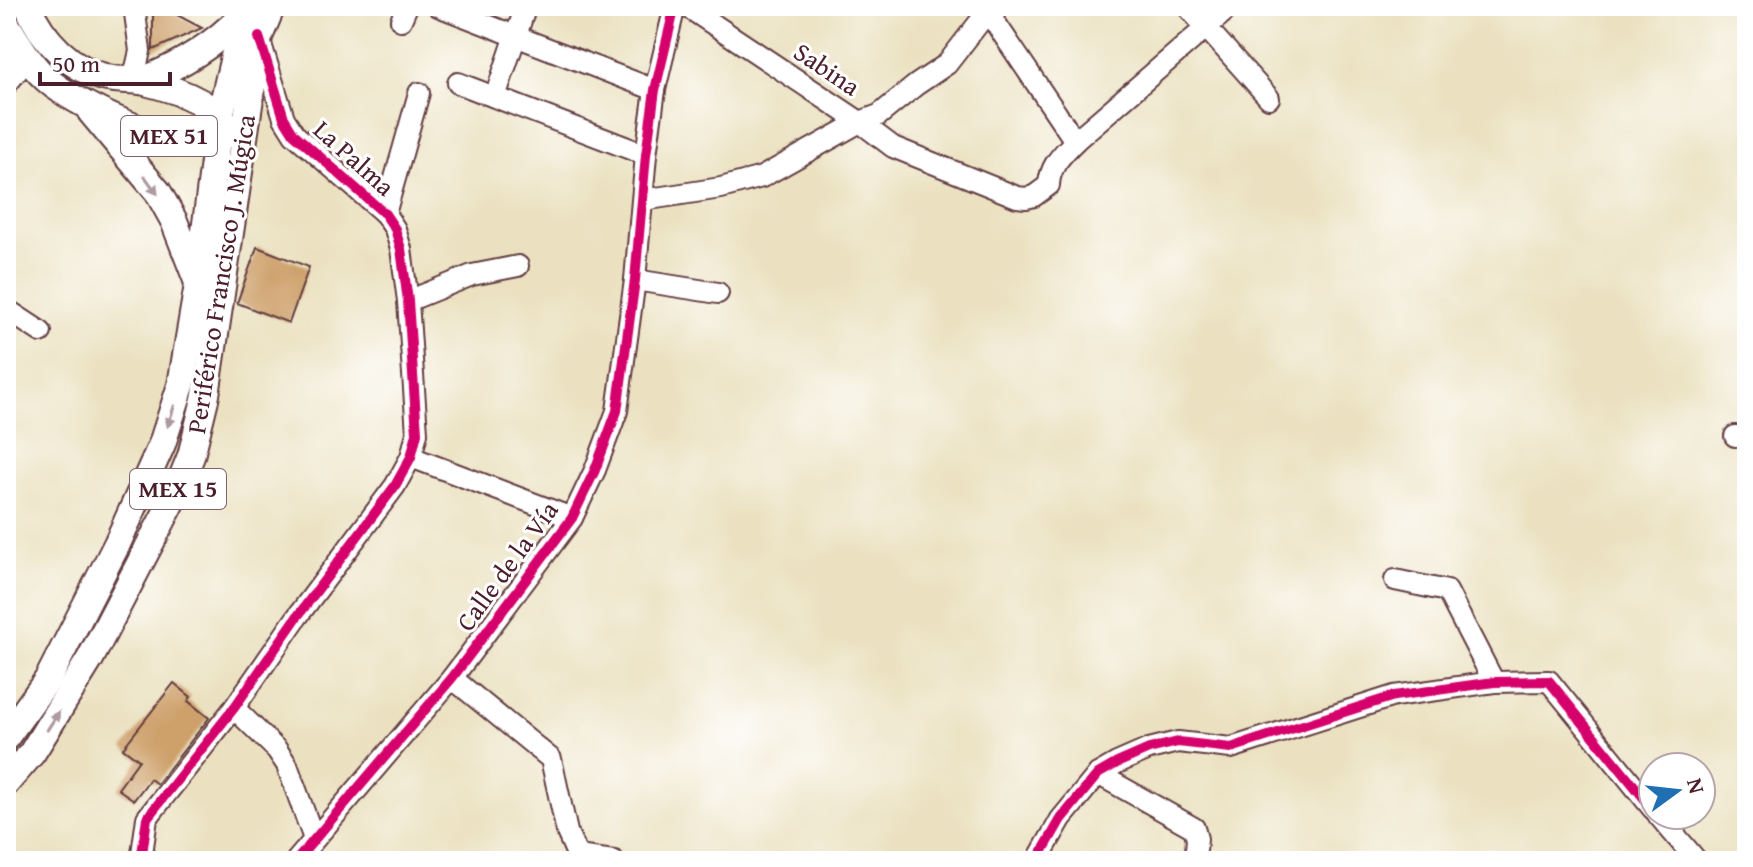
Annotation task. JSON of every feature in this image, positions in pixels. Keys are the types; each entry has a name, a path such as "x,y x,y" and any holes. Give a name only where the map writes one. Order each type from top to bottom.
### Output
{"main road":[{"name":"MEX 51","path":"28,6 48,41 65,57 106,78 137,81 192,99 227,135"},
{"name":"Periférico Francisco J. Múgica","path":"6,783 32,753 90,659 174,498 191,456 206,395 227,135 248,110 259,37 272,6"},
{"path":"137,81 177,67 229,29 244,11"},
{"name":"Periférico Francisco J. Múgica","path":"6,737 48,679 149,477 181,385 227,135 244,11"},
{"name":"MEX 51","path":"6,24 28,58 50,82 83,104 155,133 194,140 227,135"},
{"path":"83,104 118,141 158,192 174,221 198,285"}],"street":[{"path":"134,6 140,51 137,81"},
{"path":"438,6 655,90"},
{"path":"495,97 526,6"},
{"name":"Calle de la Vía","path":"297,861 452,678 572,518 595,470 617,411 635,280 655,90 675,6"},
{"name":"Sabina","path":"686,6 893,147 1017,197 1026,198 1049,185 1049,173 1056,160 1075,141"},
{"path":"1187,6 1269,98"},
{"path":"643,200 721,188 762,177 860,122 879,115 947,64 987,8 1075,141 1231,6"},
{"name":"La Palma","path":"259,37 284,118 294,134 385,214 395,229 408,301 417,433 411,457"},
{"path":"6,85 28,58"},
{"path":"458,83 646,155"},
{"path":"385,214 419,93"},
{"path":"408,301 472,275 518,266"},
{"path":"635,280 718,293"},
{"path":"6,309 41,332"},
{"path":"141,861 147,818 234,708 297,617 395,486 411,457 572,518"},
{"path":"1395,580 1447,591 1494,682"},
{"path":"452,678 551,759 567,832 579,858 614,861"},
{"path":"1037,861 1061,819 1098,774 1149,749 1178,742 1231,748 1261,741 1394,696 1494,682 1549,681 1637,789"},
{"path":"234,708 277,750 287,765 314,839"},
{"path":"1098,774 1194,828 1197,839 1195,861"},
{"path":"1672,831 1697,861"}],"building":[{"path":"153,6 160,6 202,28 153,50"},
{"path":"257,247 309,267 289,323 237,303"},
{"path":"174,683 191,697 188,701 209,718 157,784 150,779 134,800 118,789 139,760 123,748"}],"cycle path":[{"path":"296,861 452,678 572,518 595,470 617,411 635,280 655,90 675,6"},
{"path":"141,861 147,818 234,708 297,617 395,486 411,457 417,433 408,301 395,229 385,214 294,134 284,118 259,37"},
{"path":"1037,861 1061,819 1098,774 1149,749 1178,742 1231,748 1394,696 1494,682 1549,681 1637,789"}]}
